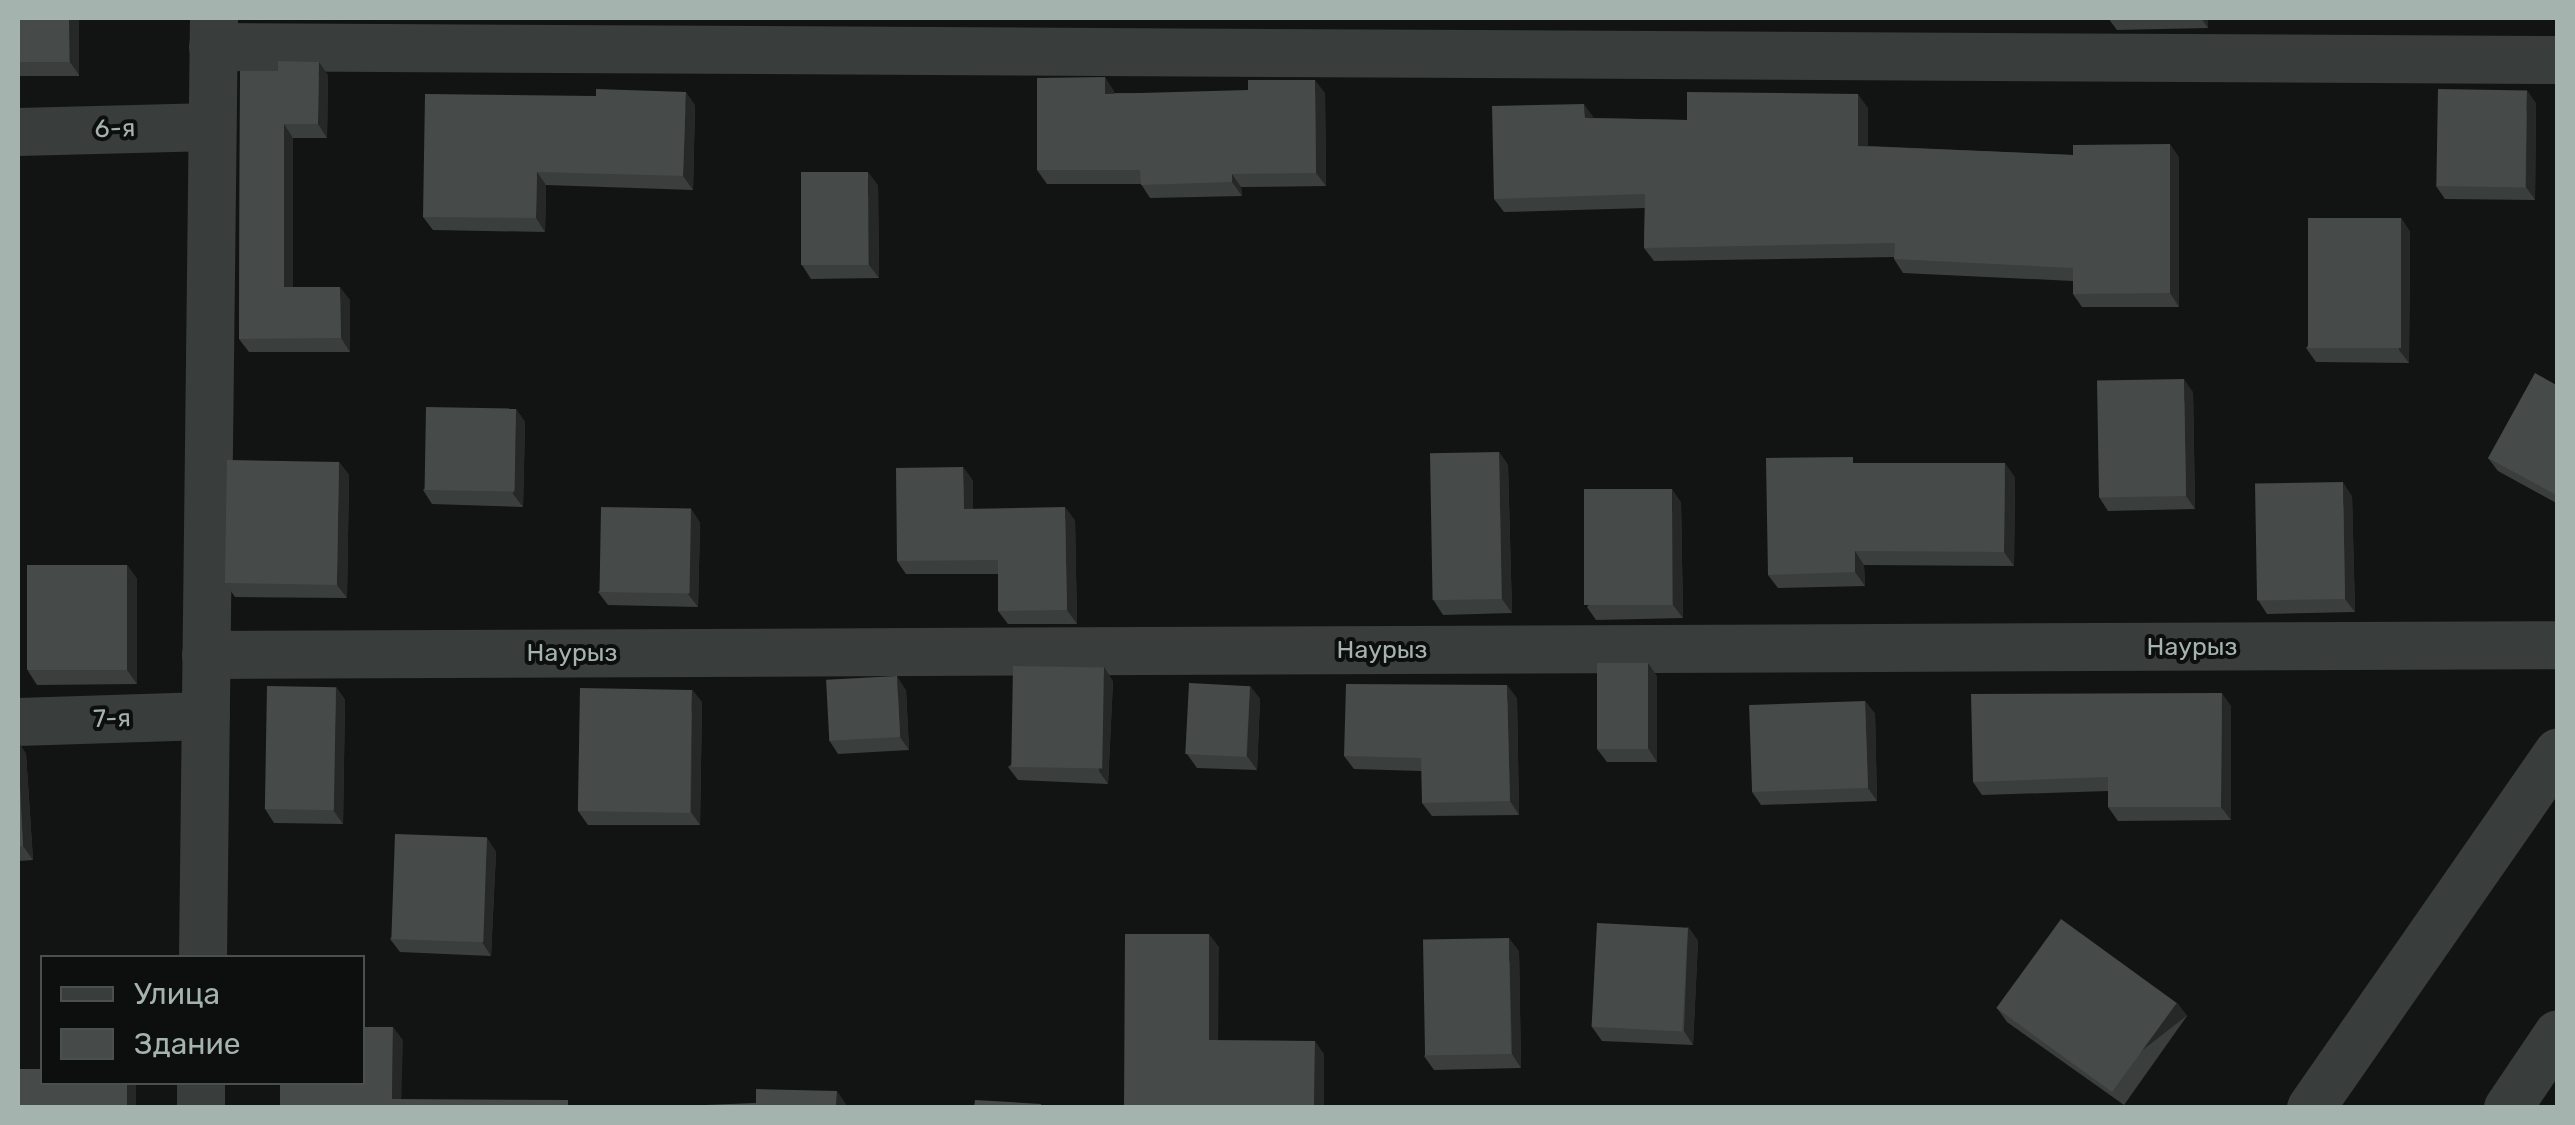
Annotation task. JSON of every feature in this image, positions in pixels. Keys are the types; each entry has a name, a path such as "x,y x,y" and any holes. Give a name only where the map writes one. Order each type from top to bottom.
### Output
{"street":[{"path":"203,955 214,32 2558,60"},
{"name":"6-я","path":"18,132 212,126"},
{"name":"Наурыз","path":"206,655 2558,645"},
{"name":"7-я","path":"18,722 206,716"},
{"path":"2311,1108 2558,752"},
{"path":"2508,1108 2558,1034"}],"building":[{"path":"18,18 69,18 69,62 18,62"},
{"path":"278,61 319,62 318,124 284,124 284,287 340,287 341,338 239,339 240,71 278,71"},
{"path":"1105,77 1105,94 1248,90 1248,80 1315,80 1316,173 1232,174 1232,182 1141,185 1140,170 1037,170 1037,78"},
{"path":"596,89 686,92 683,176 537,172 536,218 423,217 425,94 596,96"},
{"path":"2438,89 2527,91 2525,188 2436,186"},
{"path":"1687,92 1858,94 1858,146 2073,155 2073,145 2170,144 2170,293 2073,294 2073,268 1894,259 1895,243 1644,248 1645,194 1494,199 1492,106 1584,104 1585,118 1687,120"},
{"path":"801,172 868,172 868,265 801,265"},
{"path":"2308,218 2401,218 2401,348 2308,348"},
{"path":"2535,373 2558,386 2558,496 2488,458"},
{"path":"2184,379 2186,496 2099,498 2097,381"},
{"path":"426,407 516,409 515,492 425,490"},
{"path":"1499,452 1502,599 1433,600 1430,453"},
{"path":"1853,457 1853,463 2005,463 2004,552 1855,551 1855,572 1768,575 1766,458"},
{"path":"227,460 339,462 337,585 225,583"},
{"path":"963,467 964,509 1065,507 1067,610 998,611 998,560 897,561 896,468"},
{"path":"2343,482 2345,599 2257,601 2255,484"},
{"path":"1584,489 1672,489 1672,605 1584,605"},
{"path":"601,507 691,509 690,594 600,592"},
{"path":"27,565 127,565 127,670 27,670"},
{"path":"1597,663 1648,663 1648,749 1597,749"},
{"path":"1013,666 1104,668 1102,769 1011,767"},
{"path":"897,676 900,737 829,741 826,680"},
{"path":"1189,683 1250,686 1246,757 1185,754"},
{"path":"1346,684 1507,685 1510,801 1422,803 1421,758 1344,756"},
{"path":"267,686 336,687 334,810 265,809"},
{"path":"580,688 692,690 690,813 578,811"},
{"path":"2222,693 2221,807 2108,807 2108,777 1973,782 1971,694"},
{"path":"1865,701 1868,788 1752,792 1749,705"},
{"path":"18,750 23,846 18,847"},
{"path":"395,834 487,837 483,942 391,939"},
{"path":"2061,919 2177,1003 2112,1092 1996,1008"},
{"path":"1597,923 1688,928 1682,1032 1592,1027"},
{"path":"1125,934 1209,934 1209,1040 1315,1041 1314,1108 1124,1108"},
{"path":"1509,938 1511,1054 1425,1055 1423,940"},
{"path":"365,1027 393,1027 392,1099 568,1100 568,1108 280,1108 280,1085 365,1085"},
{"path":"18,1069 40,1069 40,1085 127,1085 127,1108 18,1108"},
{"path":"756,1089 837,1091 836,1108 628,1108 756,1103"},
{"path":"975,1100 1041,1104 1041,1108 974,1108"}]}
